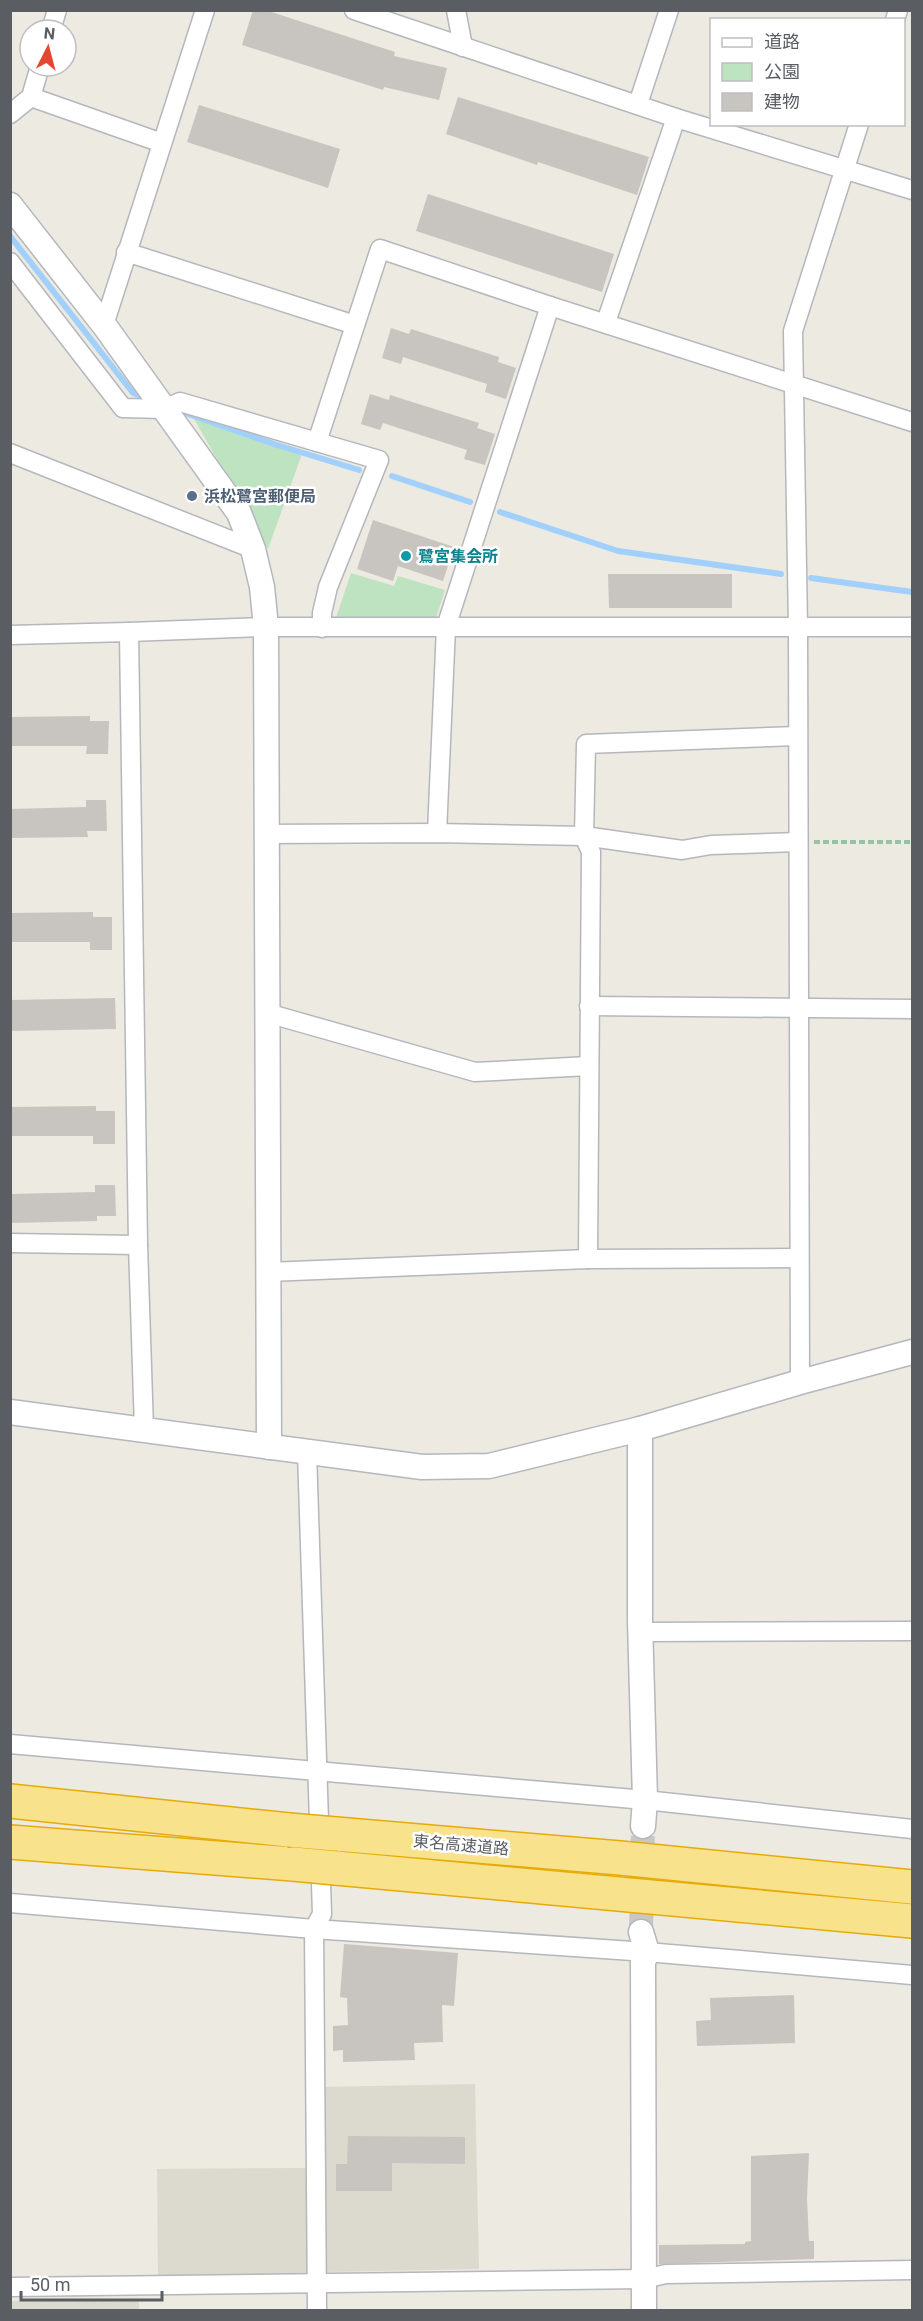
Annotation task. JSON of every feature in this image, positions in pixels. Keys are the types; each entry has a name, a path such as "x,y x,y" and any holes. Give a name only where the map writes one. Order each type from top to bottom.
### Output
{"highway":[{"name":"東名高速道路","path":"10,1801 289,1830 620,1858 912,1887"},
{"name":"東名高速道路","path":"10,1842 293,1864 912,1921"}],"street":[{"path":"104,326 206,10"},
{"path":"354,10 676,118 912,190"},
{"path":"456,10 463,47"},
{"path":"638,104 663,12"},
{"path":"10,114 31,97 37,78"},
{"path":"31,97 162,143"},
{"path":"606,322 676,118"},
{"path":"800,1382 798,627 793,331 858,126"},
{"path":"10,205 149,388 168,407 239,513 262,587 266,627 269,1447"},
{"path":"317,442 380,249 912,422"},
{"path":"126,252 355,324"},
{"path":"10,262 123,408 168,407 317,442 379,460 328,587 322,613 322,628"},
{"path":"437,833 446,627 550,306"},
{"path":"10,453 252,549"},
{"path":"10,635 266,627 912,627"},
{"path":"129,632 138,1245 144,1429"},
{"path":"588,1259 591,852 584,836 586,744 797,736"},
{"path":"267,834 437,833 584,836 682,850 711,845 798,842"},
{"path":"589,1006 912,1009"},
{"path":"267,1013 476,1072 589,1066"},
{"path":"10,1243 138,1245"},
{"path":"268,1272 588,1259 799,1258"},
{"path":"10,1412 422,1467 489,1466 640,1429 912,1352"},
{"path":"640,1429 645,1800 643,1826"},
{"path":"307,1452 322,1914 314,1929 317,2310"},
{"path":"642,1632 912,1631"},
{"path":"10,1744 645,1800 912,1829"},
{"path":"10,1902 314,1929 644,1942 912,1975"},
{"path":"644,1942 644,2310"},
{"path":"10,2287 644,2279 666,2274 912,2270"}],"path":[{"path":"798,842 912,842"}],"shaded area":[{"path":"475,2084 479,2269 325,2272 321,2087"},
{"path":"309,2168 310,2275 158,2276 157,2169"},
{"path":"11,2301 139,2301 139,2310 11,2310"}],"green space":[{"path":"193,417 303,451 268,549"},
{"path":"351,573 394,586 398,576 445,590 436,618 336,618"}],"building":[{"path":"253,10 265,10 395,52 394,56 447,68 439,100 384,87 383,90 242,45"},
{"path":"458,97 649,157 637,195 538,162 537,165 446,134"},
{"path":"199,105 340,149 328,188 187,142"},
{"path":"428,194 614,254 602,292 416,231"},
{"path":"391,328 409,334 411,329 499,357 498,362 516,368 506,399 485,392 487,384 403,357 401,364 382,358"},
{"path":"370,394 389,400 390,395 479,423 477,428 495,434 485,465 464,459 467,450 383,423 380,430 361,424"},
{"name":"鷺宮集会所","path":"373,520 454,547 443,581 398,566 393,581 357,569"},
{"path":"608,574 732,574 732,608 609,608"},
{"path":"90,716 90,721 109,721 108,754 86,754 87,746 10,746 10,717"},
{"path":"86,800 106,800 107,831 87,831 88,837 10,838 10,809 86,807"},
{"path":"93,912 93,917 112,917 112,950 90,950 90,942 10,942 10,913"},
{"path":"115,998 116,1029 10,1031 10,1000"},
{"path":"96,1106 96,1111 115,1111 115,1144 93,1144 93,1136 10,1136 10,1107"},
{"path":"95,1185 115,1185 116,1216 97,1216 97,1221 10,1223 10,1194 95,1192"},
{"path":"344,1944 458,1953 454,2006 442,2005 443,2042 414,2043 415,2060 343,2062 343,2050 333,2051 333,2026 348,2025 347,1998 340,1997"},
{"path":"794,1995 795,2043 697,2046 696,2021 711,2020 710,1998"},
{"path":"348,2136 465,2137 465,2164 392,2163 392,2191 336,2191 336,2164 347,2164"},
{"path":"809,2153 807,2199 809,2241 814,2241 814,2259 659,2264 659,2245 745,2244 751,2241 751,2156"}],"waterway":[{"path":"10,236 133,393 148,399"},
{"path":"174,409 274,444 359,470"},
{"path":"392,476 470,502"},
{"path":"500,512 618,551 781,574"},
{"path":"811,578 912,592"}],"tunnel":[{"path":"641,1932 643,1826"}],"place":[{"name":"浜松鷺宮郵便局","path":"192,496"},
{"name":"鷺宮集会所","path":"406,556"}]}
